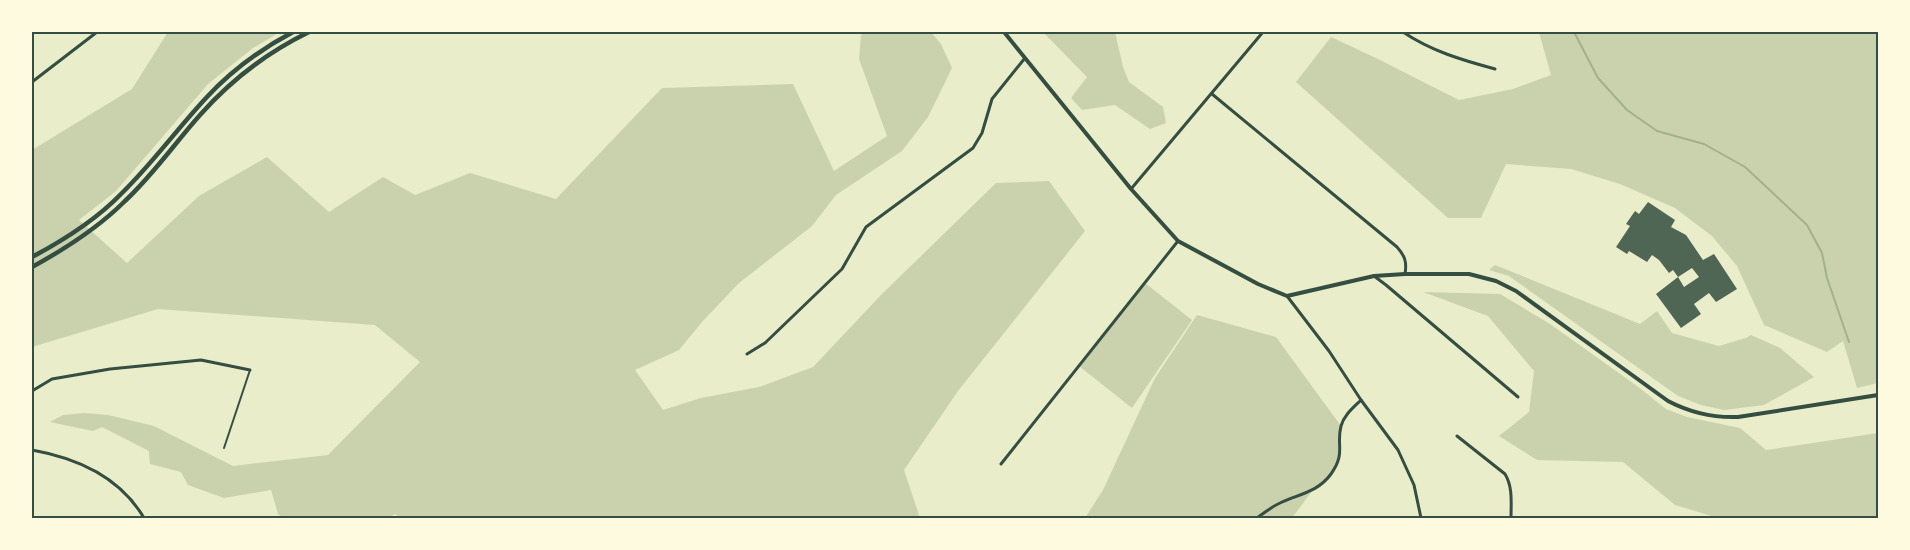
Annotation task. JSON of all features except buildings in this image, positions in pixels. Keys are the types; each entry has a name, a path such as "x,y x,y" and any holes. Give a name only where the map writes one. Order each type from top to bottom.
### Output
{"main road":[{"path":"32,257 77,230 113,202 224,80 269,45 293,32"},
{"path":"32,267 73,243 106,218 147,178 202,113 238,78 272,52 309,32"}],"street":[{"path":"32,82 98,32"},
{"path":"1004,32 1131,189 1178,241 1258,284 1287,296 1329,351 1398,450 1414,485 1421,519"},
{"path":"1131,189 1263,32"},
{"path":"1403,32 1427,47 1444,54 1495,69"},
{"path":"747,354 765,344 842,269 866,227 973,148 982,133 992,99 1025,58"},
{"path":"1212,94 1397,247 1407,264 1405,274"},
{"path":"1001,464 1178,241"},
{"path":"1287,296 1374,276 1469,274 1508,286 1668,401 1691,412 1716,417 1738,417 1878,395"},
{"path":"1374,276 1518,397"},
{"path":"32,391 52,379 110,369 201,360 250,370 224,447"},
{"path":"1257,519 1278,504 1312,491 1327,479 1339,460 1340,434 1344,419 1361,400"},
{"path":"1457,435 1505,474 1510,486 1511,519"},
{"path":"32,450 71,459 100,473 124,492 137,506 144,519"}],"green space":[{"path":"168,32 280,32 253,48 208,84 116,191 79,220 127,263 199,196 267,157 329,212 383,177 415,195 470,173 556,199 662,88 793,84 834,171 887,136 859,59 863,32 931,32 941,44 952,68 928,117 902,151 836,195 812,226 739,283 679,350 635,370 663,410 701,398 759,387 813,367 881,295 996,183 1049,181 1085,231 958,391 904,470 920,518 401,518 395,514 389,518 283,518 278,514 271,490 224,498 188,485 181,472 150,464 149,451 102,427 93,431 50,422 63,415 84,413 108,415 154,426 233,466 328,455 420,362 375,325 158,309 32,347 32,150 132,89"},
{"path":"1043,32 1115,32 1129,82 1163,107 1166,123 1150,129 1115,105 1082,110 1071,98 1087,77"},
{"path":"1539,32 1878,32 1878,383 1857,388 1843,341 1827,352 1764,325 1737,266 1712,236 1675,208 1620,184 1571,169 1506,164 1481,218 1448,218 1296,82 1331,37 1459,100 1513,89 1551,75"},
{"path":"1495,265 1640,324 1657,311 1672,333 1719,346 1751,335 1780,348 1814,377 1764,405 1724,410 1701,405 1678,396 1509,276 1489,270"},
{"path":"1145,283 1192,320 1132,408 1079,366"},
{"path":"1423,292 1500,294 1550,324 1666,409 1687,417 1740,428 1766,450 1878,433 1878,518 1718,518 1675,505 1623,462 1537,460 1499,436 1529,412 1534,371 1488,316"},
{"path":"1197,315 1276,337 1341,426 1340,453 1333,472 1312,491 1292,518 1085,518 1103,490 1155,378"}],"waterway":[{"path":"1574,32 1598,78 1627,110 1657,131 1704,144 1745,167 1807,225 1822,253 1827,278 1849,342"}]}
